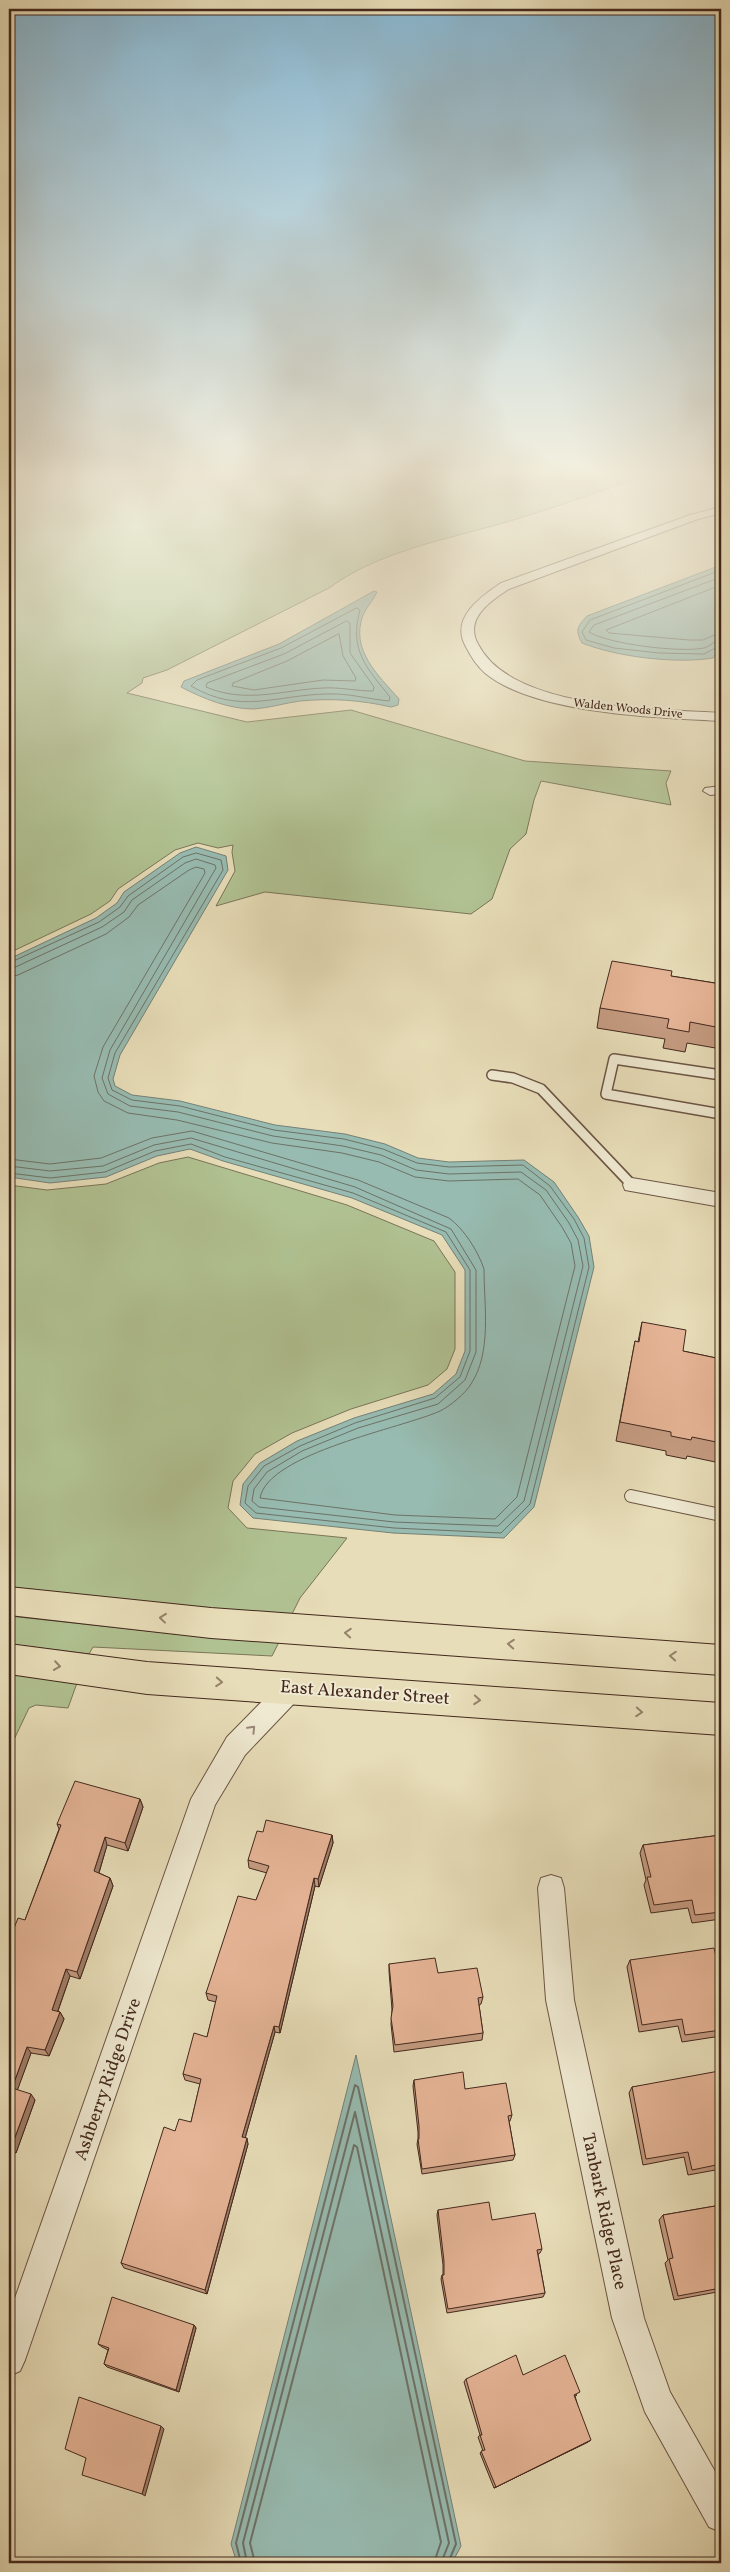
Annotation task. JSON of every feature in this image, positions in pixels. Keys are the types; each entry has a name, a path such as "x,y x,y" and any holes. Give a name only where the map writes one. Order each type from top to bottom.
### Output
{"main road":[{"path":"9,1601 211,1623 721,1660"},
{"name":"East Alexander Street","path":"9,1659 147,1678 721,1719"}],"street":[{"name":"Walden Woods Drive","path":"496,591 485,598 474,609 468,623 468,641 486,668 510,682 543,696 580,705 721,717"},
{"path":"632,1185 721,1200"},
{"name":"Ashberry Ridge Drive","path":"9,2360 204,1799 236,1746 293,1687"},
{"name":"Tanbark Ridge Place","path":"552,1888 560,2000 628,2318 657,2400 721,2515"}],"lane":[{"path":"721,1075 614,1059 606,1094 721,1114"},
{"path":"492,1075 513,1078 541,1089 632,1185"},
{"path":"630,1496 721,1514"}],"green space":[{"path":"9,591 323,591 167,670 143,678 142,683 127,693 247,722 351,710 525,761 671,771 666,783 671,805 541,781 534,800 526,834 510,849 492,899 471,914 265,892 216,906 235,871 232,852 233,845 218,848 198,843 175,850 118,889 110,901 91,914 9,953"},
{"path":"188,1157 347,1205 434,1241 455,1272 455,1349 447,1369 428,1385 351,1409 292,1433 255,1454 233,1481 228,1508 247,1528 347,1538 300,1598 292,1614 214,1609 9,1587 9,1185 47,1190 106,1184 159,1163"},
{"path":"9,1616 194,1636 279,1642 272,1656 93,1647 89,1654 9,1644"},
{"path":"9,1674 77,1683 68,1708 36,1705 29,1708 9,1750"}],"water":[{"path":"374,591 377,592 363,615 360,640 368,661 399,699 398,705 391,707 357,701 323,700 300,701 245,709 217,703 181,687 184,681 279,644"},
{"path":"653,591 721,591 721,646 713,658 698,660 665,660 612,652 582,643 578,635 578,629 587,616"},
{"path":"196,847 226,856 228,870 120,1055 113,1079 115,1086 132,1095 180,1101 275,1125 345,1134 385,1144 418,1158 449,1162 524,1160 554,1182 589,1236 594,1267 534,1507 504,1538 393,1533 253,1518 240,1505 243,1484 260,1463 297,1441 354,1418 433,1394 456,1374 465,1351 465,1270 442,1235 352,1198 223,1161 190,1149 157,1156 106,1177 50,1183 9,1177 9,959 96,918 117,903 124,892 180,853"},
{"path":"356,2055 461,2546 452,2563 237,2563 231,2544"}],"building":[{"path":"612,961 672,971 671,976 721,984 721,1028 690,1022 689,1032 667,1028 669,1019 600,1008"},
{"path":"642,1322 686,1330 683,1351 721,1359 721,1443 692,1437 691,1440 671,1436 671,1432 620,1422 635,1341 639,1342"},
{"path":"75,1781 140,1799 125,1843 105,1837 94,1871 110,1878 77,1972 66,1969 52,2010 60,2012 45,2050 27,2047 12,2088 31,2094 11,2148 9,2147 9,1941 18,1918 25,1920 61,1825 57,1824"},
{"path":"266,1820 332,1835 318,1879 314,1878 279,2027 274,2026 242,2137 247,2138 205,2290 121,2263 164,2127 175,2131 179,2119 191,2122 201,2079 183,2074 194,2033 207,2037 217,1996 206,1993 238,1896 256,1900 269,1866 248,1860 257,1831 263,1832"},
{"path":"721,1835 721,1912 695,1915 692,1900 654,1905 647,1877 651,1877 643,1845"},
{"path":"714,1948 721,1978 721,2030 685,2035 682,2019 642,2025 630,1960"},
{"path":"435,1958 438,1973 477,1968 483,1997 478,1998 483,2033 395,2045 391,2018 393,2006 389,1964"},
{"path":"719,2071 721,2076 721,2164 692,2170 688,2152 646,2159 632,2087"},
{"path":"463,2072 465,2089 506,2083 512,2115 508,2116 515,2155 422,2169 414,2080"},
{"path":"489,2202 492,2220 535,2213 542,2249 537,2250 545,2293 448,2309 442,2275 444,2275 444,2261 438,2210"},
{"path":"721,2205 721,2288 678,2296 669,2259 673,2258 663,2215"},
{"path":"112,2297 194,2325 176,2390 104,2364 109,2348 98,2344"},
{"path":"516,2355 523,2375 565,2355 580,2392 574,2395 591,2440 496,2487 481,2451 485,2450 480,2435 482,2435 466,2379"},
{"path":"79,2397 161,2426 142,2494 82,2475 86,2458 65,2449"}]}
